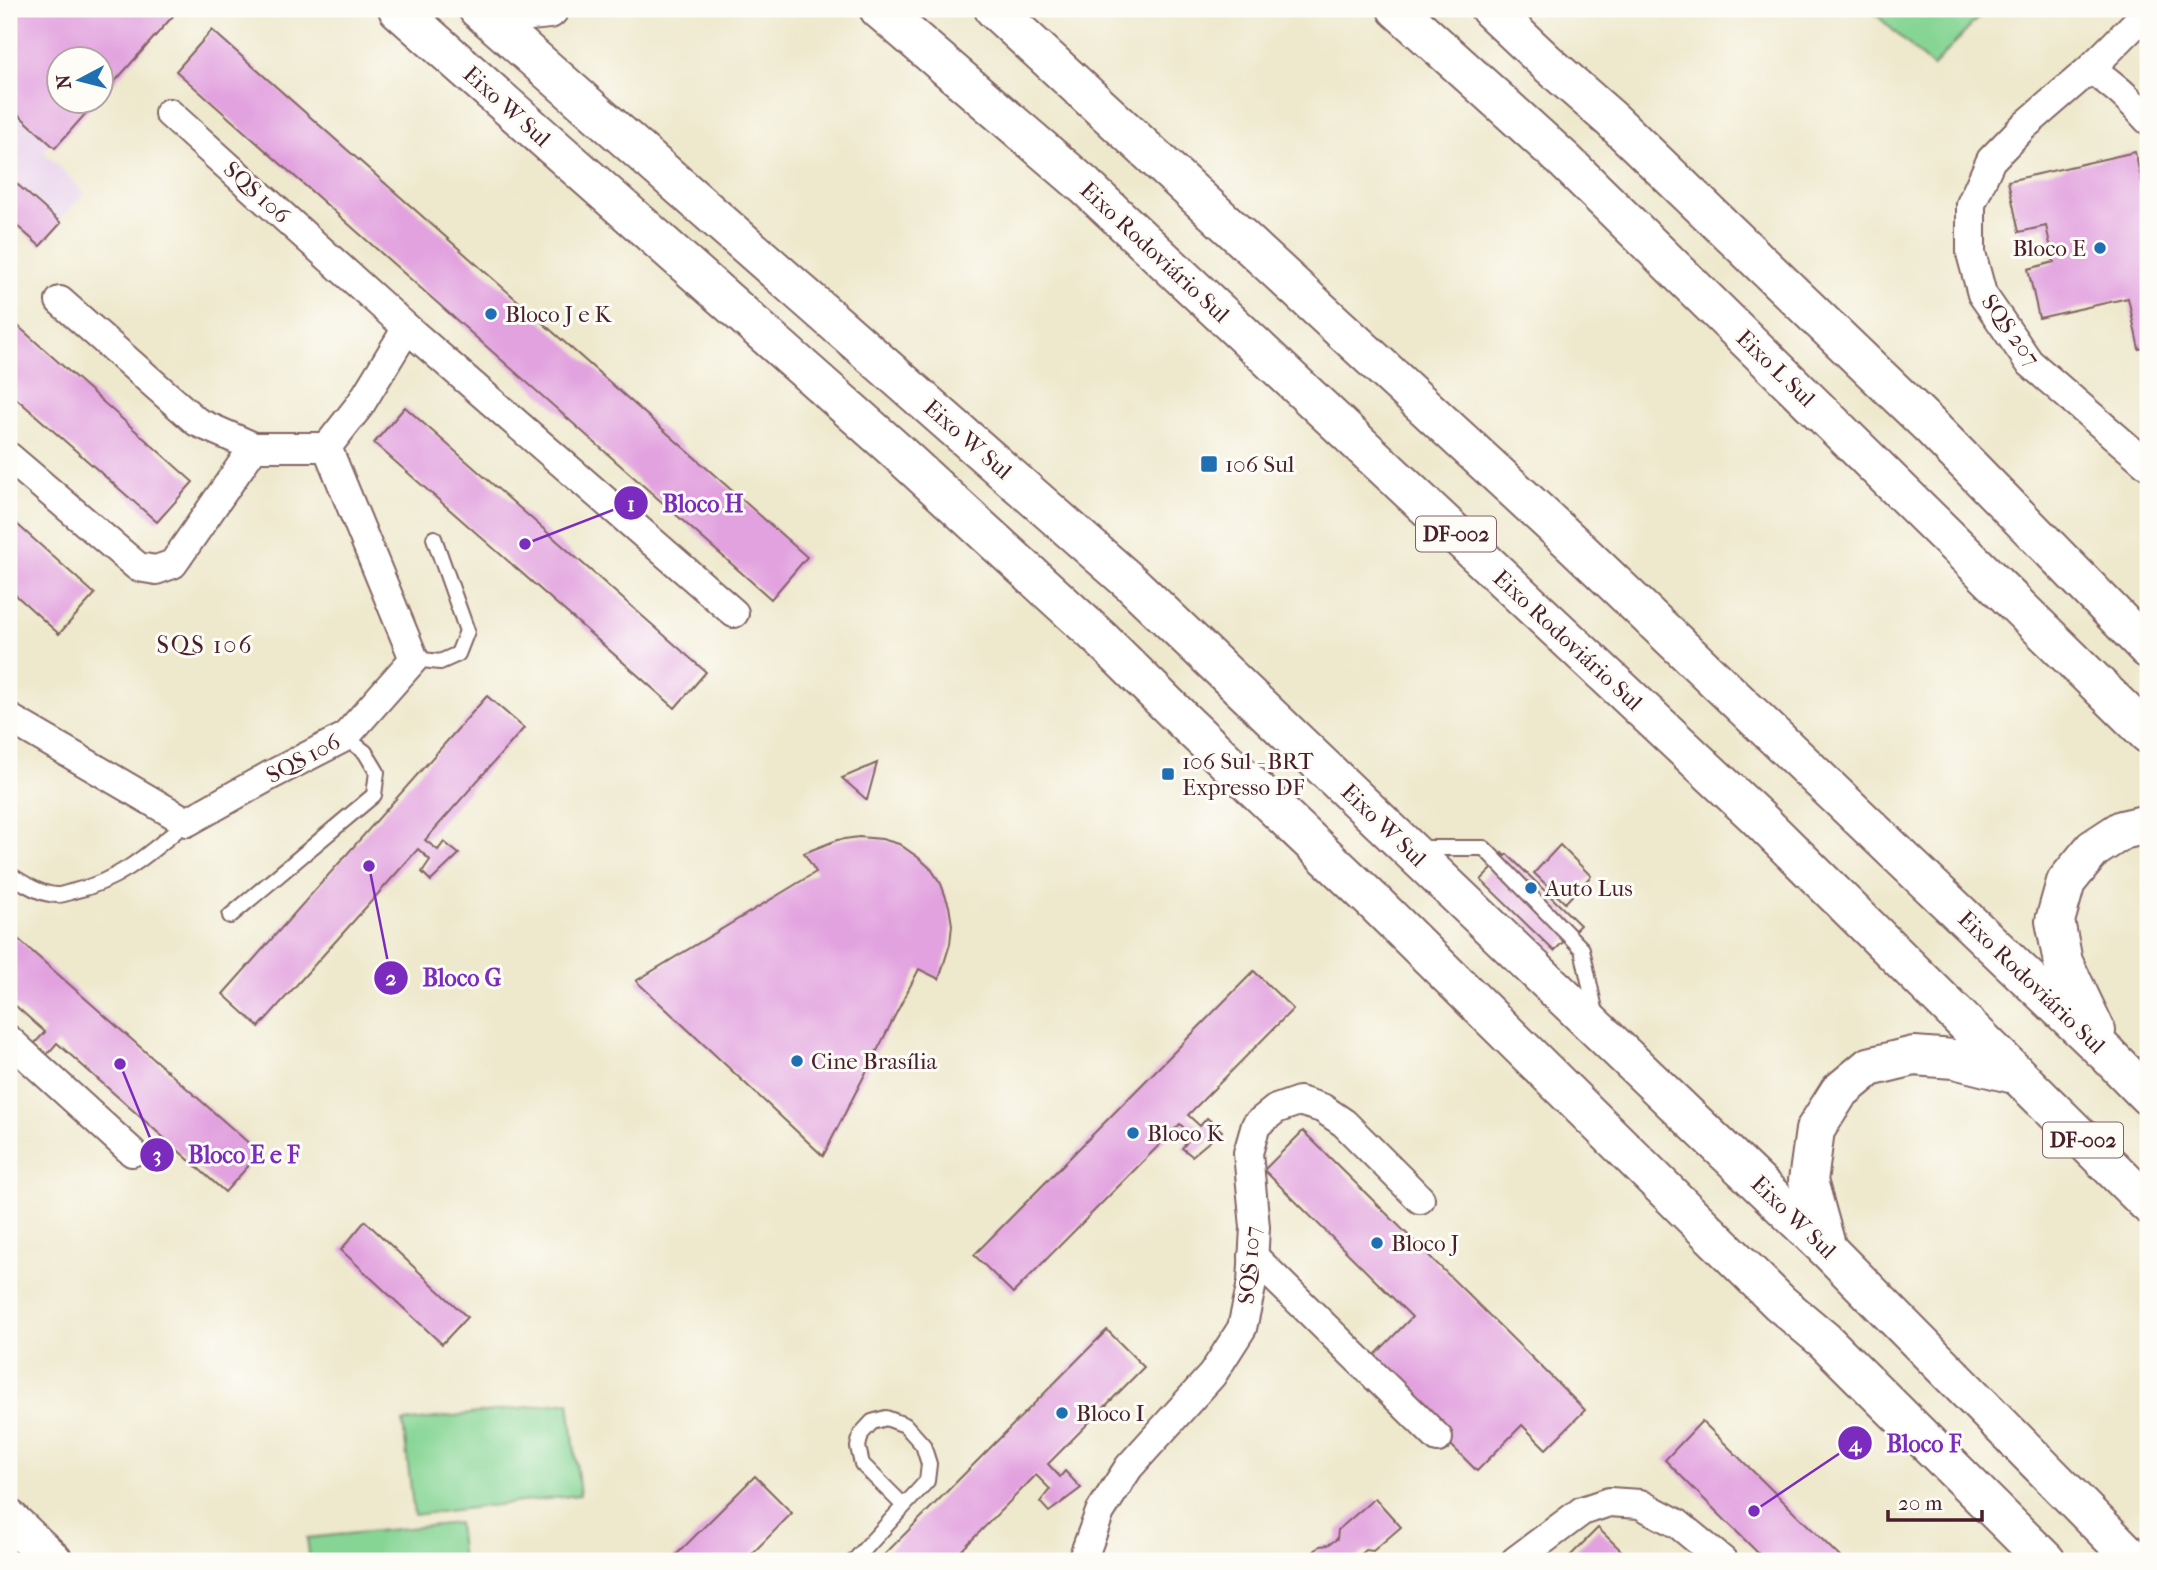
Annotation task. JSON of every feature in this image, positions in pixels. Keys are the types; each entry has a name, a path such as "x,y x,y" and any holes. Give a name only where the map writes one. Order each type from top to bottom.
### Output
{"main road":[{"name":"Eixo W Sul","path":"398,9 903,457 1101,639 1186,724 1374,902 1780,1303 1824,1340 2046,1561"},
{"path":"482,12 549,9"},
{"name":"Eixo Rodoviário Sul","path":"879,9 1085,186 1757,817 2148,1204"},
{"name":"Eixo Rodoviário Sul","path":"994,9 1571,542 2148,1096"},
{"name":"Eixo L Sul","path":"1397,9 1573,169 2148,734"},
{"path":"1490,9 1612,120 1919,416 2148,649"},
{"name":"Eixo W Sul","path":"482,12 1131,583 1828,1249 2135,1561"},
{"path":"2108,1055 2063,962 2055,921 2066,882 2092,849 2122,830 2148,824"},
{"path":"1828,1249 1808,1181 1815,1130 1839,1093 1868,1067 1914,1056 1954,1059 2017,1075"},
{"path":"9,1520 53,1561"},
{"path":"9,1548 21,1561"}],"street":[{"name":"SQS 207","path":"2148,11 2090,69 2023,127 1991,160 1971,204 1971,253 1982,294 2029,362 2148,465"},
{"path":"2090,69 2133,102 2148,120"},
{"name":"SQS 106","path":"169,113 407,328 734,613"},
{"path":"60,301 197,422 254,447 327,447"},
{"path":"327,447 360,405 407,328"},
{"path":"9,457 138,567 156,570 173,564 254,447"},
{"path":"327,447 414,659"},
{"name":"SQS 106","path":"187,822 345,737 414,659"},
{"path":"9,718 187,822"},
{"path":"9,1040 132,1152"},
{"name":"SQS 107","path":"1082,1561 1100,1512 1129,1466 1212,1375 1242,1328 1252,1283 1254,1256 1255,1227 1248,1153 1256,1125 1276,1109 1299,1101 1322,1108 1344,1123 1420,1199"},
{"path":"1254,1256 1438,1438"},
{"path":"1515,1561 1581,1511 1609,1502 1640,1504 1669,1519 1723,1561"}],"lane":[{"path":"414,659 440,662 458,654 467,631 434,538"},
{"path":"230,916 374,795 377,772 365,752 345,737"},
{"path":"9,874 31,887 58,895 86,888 114,878 145,858 187,822"},
{"path":"1407,848 1485,848 1582,949 1599,1029"},
{"path":"854,1561 927,1481 929,1464 923,1445 905,1425 886,1418 872,1422 861,1434 858,1447 862,1464 904,1506"}],"shaded area":[{"path":"9,9 152,9 166,22 116,74 116,46 46,46 46,116 77,116 43,151 85,193 49,232 9,193"}],"green space":[{"path":"1870,9 1986,9 1933,67"},
{"path":"569,1402 580,1495 414,1515 403,1422"},
{"path":"458,1523 462,1561 310,1561 307,1538"}],"building":[{"path":"19,9 165,9 173,16 116,80 116,46 46,46 46,116 84,116 55,148 9,106 9,20"},
{"name":"Bloco J e K","path":"212,30 807,557 771,599 176,71"},
{"name":"Bloco E","path":"2135,152 2148,209 2143,210 2148,235 2148,347 2139,349 2128,298 2039,318 2028,269 2054,262 2046,226 2019,232 2008,181"},
{"path":"9,177 61,223 40,246 9,219"},
{"path":"9,318 193,482 157,522 9,392"},
{"path":"405,407 706,672 675,708 374,443"},
{"path":"9,517 95,594 59,634 9,589"},
{"path":"487,696 524,728 425,840 438,850 444,842 459,854 431,881 422,872 430,860 418,849 259,1027 223,994"},
{"path":"877,763 867,800 842,778"},
{"name":"Cine Brasília","path":"859,837 899,844 931,869 941,884 949,906 952,925 950,944 939,979 919,969 823,1156 636,981 816,872 804,853 837,840"},
{"path":"1560,845 1591,876 1565,903 1534,873"},
{"path":"1502,853 1505,856 1507,854 1580,925 1554,951 1481,880 1495,866 1492,863"},
{"path":"9,931 260,1153 225,1192 57,1043 44,1058 33,1045 45,1032 9,1000"},
{"name":"Bloco K","path":"1254,971 1293,1009 1188,1115 1200,1126 1207,1118 1222,1131 1192,1156 1182,1148 1192,1136 1180,1124 1013,1293 974,1255"},
{"name":"Bloco J","path":"1303,1131 1585,1410 1546,1449 1522,1425 1477,1471 1368,1362 1412,1317 1264,1170"},
{"path":"365,1221 467,1317 442,1344 341,1250"},
{"name":"Bloco I","path":"1107,1330 1144,1367 1048,1464 1060,1477 1065,1471 1081,1488 1049,1512 1040,1502 1050,1489 1036,1475 951,1561 878,1561"},
{"path":"1702,1421 1844,1561 1766,1561 1665,1460"},
{"path":"755,1476 792,1513 745,1561 670,1561"},
{"path":"1375,1498 1401,1527 1373,1551 1366,1550 1356,1561 1311,1561 1308,1557 1320,1546 1328,1545 1337,1539 1338,1530"},
{"path":"1598,1528 1632,1561 1565,1561"}],"place":[{"name":"Bloco E","path":"2100,248"},
{"name":"Bloco J e K","path":"491,314"},
{"name":"106 Sul","path":"1209,464"},
{"name":"Bloco H","path":"525,544"},
{"name":"106 Sul - BRT Expresso DF","path":"1168,774"},
{"name":"Bloco G","path":"369,866"},
{"name":"Auto Lus","path":"1531,888"},
{"name":"Cine Brasília","path":"797,1061"},
{"name":"Bloco E e F","path":"120,1064"},
{"name":"Bloco K","path":"1133,1133"},
{"name":"Bloco J","path":"1377,1243"},
{"name":"Bloco I","path":"1062,1413"},
{"name":"Bloco F","path":"1754,1511"}],"district":[{"name":"SQS 106","path":"205,645"}]}
